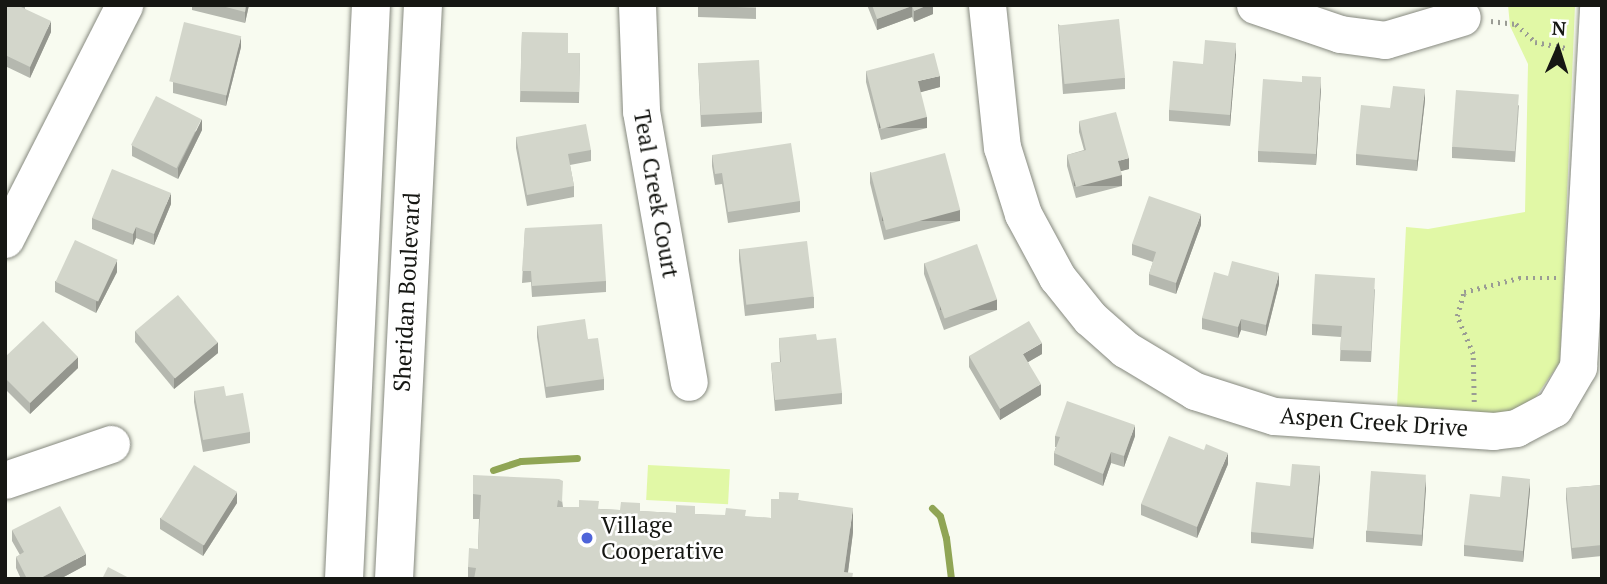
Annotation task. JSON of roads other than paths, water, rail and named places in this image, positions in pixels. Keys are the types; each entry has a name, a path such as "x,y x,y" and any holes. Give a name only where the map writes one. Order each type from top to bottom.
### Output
{"main road":[{"path":"344,579 371,5"},
{"name":"Sheridan Boulevard","path":"394,579 423,5"}],"street":[{"path":"5,239 124,5"},
{"name":"Teal Creek Court","path":"637,5 641,111 688,382"},
{"name":"Aspen Creek Drive","path":"987,5 1002,147 1023,214 1057,276 1090,318 1125,349 1195,391 1274,416 1473,429 1516,428 1566,419 1578,367 1584,280 1594,240 1598,5"},
{"path":"1255,5 1340,34 1385,40 1462,17"},
{"path":"5,480 111,444"}],"waterway":[{"path":"493,470 521,461 577,458"},
{"path":"932,508 940,516 946,538 951,579"}],"place":[{"name":"Village Cooperative","path":"587,538"}]}
